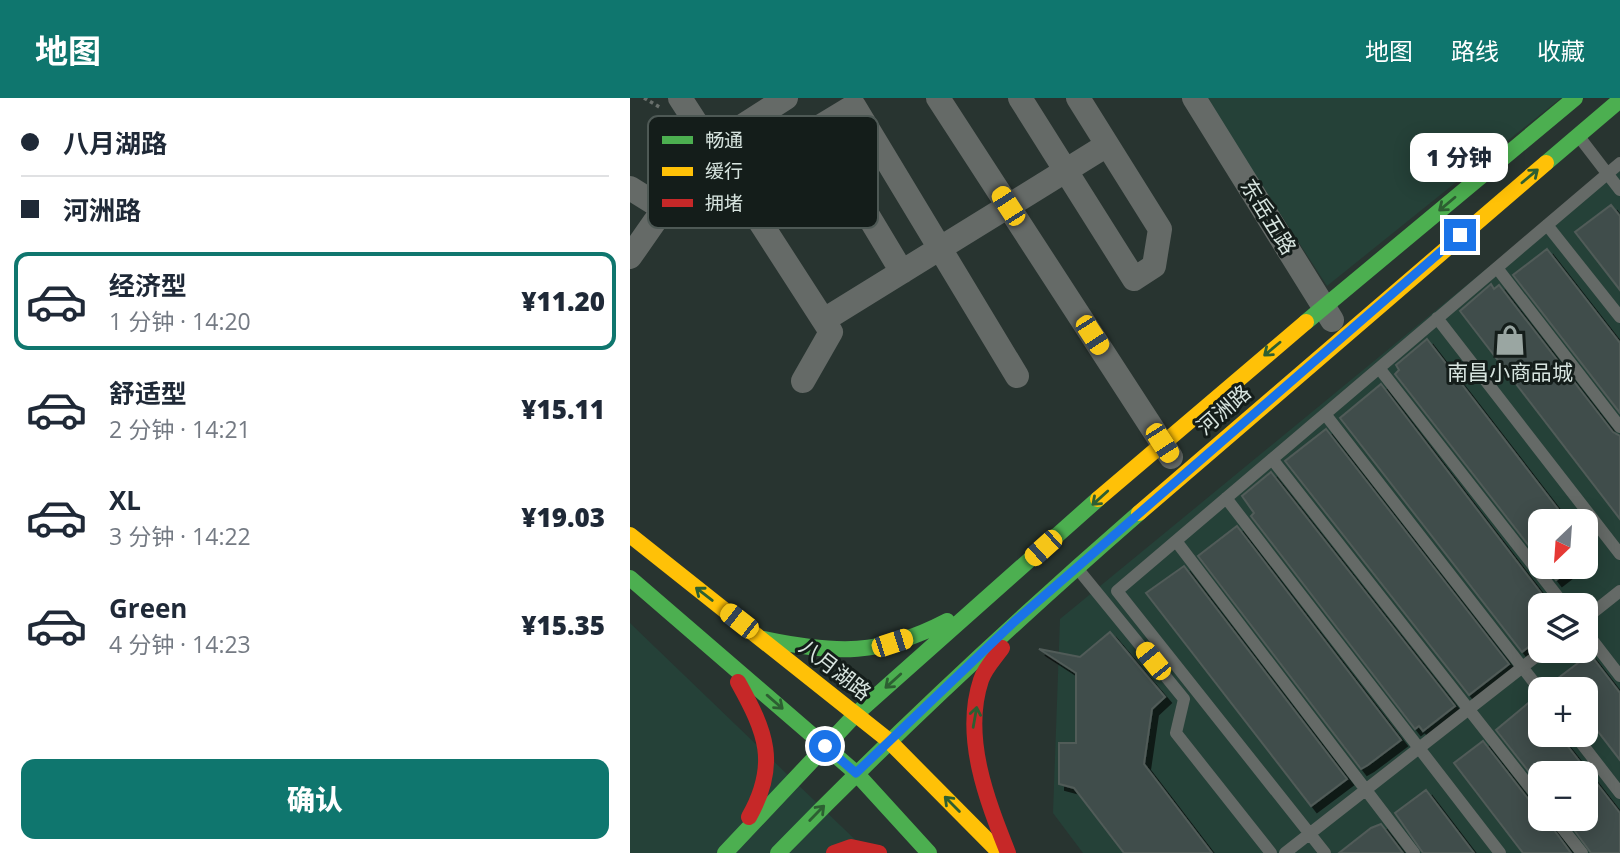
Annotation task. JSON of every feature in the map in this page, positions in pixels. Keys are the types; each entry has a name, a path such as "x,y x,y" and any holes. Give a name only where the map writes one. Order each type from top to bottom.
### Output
{"main road":[{"path":"725,853 856,713 1162,443 1575,98"},
{"name":"河洲路","path":"778,853 888,740 1026,612 1342,335 1578,135 1617,107"},
{"name":"八月湖路","path":"630,536 888,740 1000,853"},
{"path":"630,578 856,773 929,853"},
{"path":"761,638 831,651 892,643 931,631 983,601"},
{"path":"1008,853 988,801 972,732 982,678 1026,612"},
{"path":"723,657 761,720 770,754 759,803 725,853"},
{"path":"834,853 850,847 879,853"}],"street":[{"path":"680,98 692,116"},
{"path":"758,116 786,98"},
{"path":"938,98 1183,475"},
{"path":"1020,98 1134,279 1154,266 1160,229 1078,98"},
{"name":"东岳五路","path":"1194,98 1342,335"},
{"path":"837,116 854,106 860,116"},
{"path":"824,320 1107,145"},
{"path":"878,146 1017,376"},
{"path":"630,188 648,199"},
{"path":"630,257 649,228"},
{"path":"764,228 831,332 803,381"},
{"path":"876,228 902,272"}],"lane":[{"path":"1578,135 1620,190"},
{"path":"1325,853 1118,591 1620,163"},
{"path":"1547,225 1620,317"},
{"path":"1497,268 1620,428"},
{"path":"1437,318 1620,554"},
{"path":"1380,368 1555,593"},
{"path":"1325,414 1530,677"},
{"path":"1272,459 1528,785"},
{"path":"1226,498 1500,853"},
{"path":"1176,541 1414,853"},
{"path":"1077,567 1184,699 1176,733 1271,853"},
{"path":"1598,608 1620,591"},
{"path":"1598,648 1620,676"},
{"path":"1285,853 1528,662"},
{"path":"1584,747 1620,793"},
{"path":"1564,831 1581,853"}],"shaded area":[{"path":"1205,98 1561,98 1327,286"},
{"name":"南昌小商品城","path":"1620,159 1620,853 1083,853 1053,813 1060,619"},
{"path":"631,624 869,853 630,853"}],"building":[{"path":"1611,205 1620,216 1620,290 1575,232"},
{"path":"1547,249 1620,343 1620,413 1513,275"},
{"path":"1491,284 1494,289 1499,285 1613,432 1620,436 1620,519 1460,311"},
{"path":"1427,339 1558,509 1528,509 1528,545 1395,374 1399,370 1396,365"},
{"path":"1381,384 1541,593 1528,593 1528,647 1522,652 1340,418"},
{"path":"1326,429 1509,664 1469,695 1285,461"},
{"path":"1271,472 1455,706 1423,731 1419,726 1415,729 1251,516 1254,513 1242,496"},
{"path":"1237,526 1401,740 1361,769 1198,556"},
{"path":"1184,566 1347,779 1311,806 1146,593"},
{"path":"1110,632 1165,697 1152,709 1144,764 1212,853 1124,853 1074,788 1059,784 1059,743 1076,743 1076,673 1039,649 1080,657"},
{"path":"1578,663 1597,663 1620,693 1620,760 1598,732 1598,677 1560,677"},
{"path":"1528,703 1528,747 1568,747 1579,761 1528,761 1528,771 1496,730"},
{"path":"1483,741 1528,799 1528,831 1555,831 1571,853 1523,853 1454,763"},
{"path":"1598,785 1620,813 1620,853 1591,853 1575,831 1598,831"},
{"path":"1426,790 1474,853 1423,853 1395,813"},
{"path":"1381,824 1403,853 1339,853 1371,828"}],"traffic: fast":[{"path":"1306,322 1575,98"},
{"path":"1546,163 1620,100"},
{"path":"725,853 856,714 1098,499"},
{"path":"778,853 955,679 1139,513"},
{"path":"630,578 856,773 929,853"},
{"path":"764,639 814,647 857,649 900,641 947,621"}],"traffic: slow":[{"path":"1139,513 1546,163"},
{"path":"1098,499 1306,322"},
{"path":"630,535 888,740 1000,853"}],"traffic: jam":[{"path":"1002,648 981,680 974,724 985,790 1008,853"},
{"path":"738,682 756,717 765,748 764,781 749,817"},
{"path":"834,853 851,847 879,853"}],"place":[{"name":"南昌小商品城","path":"1510,340"}],"route":[{"path":"825,746 856,773 1014,622 1460,235"}]}
